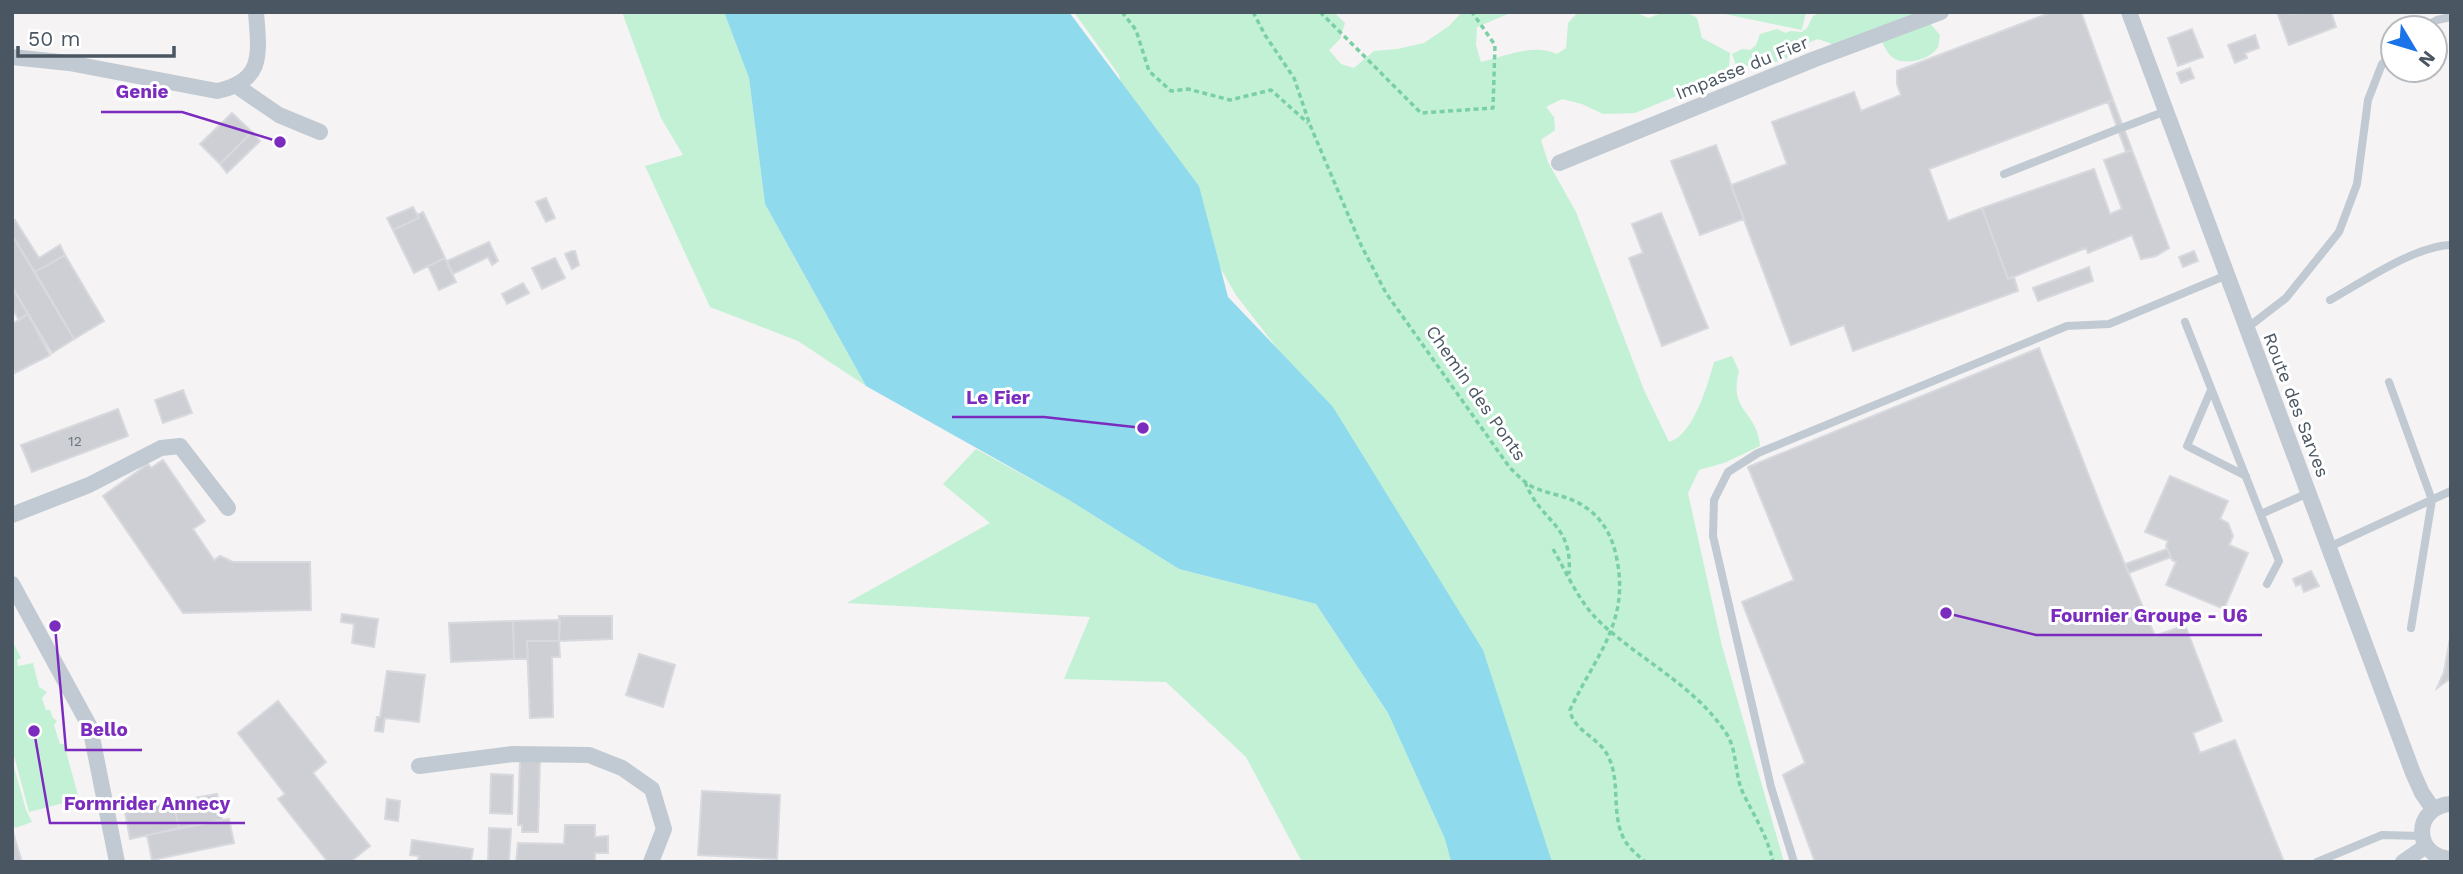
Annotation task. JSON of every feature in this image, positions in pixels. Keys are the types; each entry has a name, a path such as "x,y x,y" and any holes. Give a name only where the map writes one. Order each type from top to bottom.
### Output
{"street":[{"path":"12,57 69,63 217,91 238,87 254,70 259,53 257,12"},
{"name":"Impasse du Fier","path":"1559,163 1815,59 1941,12"},
{"name":"Route des Sarves","path":"2129,12 2413,773 2433,809"},
{"path":"238,87 279,115 320,132"},
{"path":"12,515 89,485 161,448 180,446 228,508"},
{"path":"12,584 90,727 117,862"},
{"path":"419,766 513,754 589,755 622,768 652,789 664,829 651,862"},
{"path":"2451,804 2433,809 2423,824 2424,841 2436,856 2451,859"},
{"path":"2403,862 2424,841"}],"lane":[{"path":"2247,328 2286,298 2339,232 2357,184 2368,100 2379,72"},
{"path":"2004,173 2165,111"},
{"path":"2330,300 2390,266 2438,246 2451,245"},
{"path":"1794,862 1771,787 1713,536 1714,500 1728,472 1758,453 2067,326 2109,324 2227,275"},
{"path":"2185,323 2279,561 2267,584"},
{"path":"2389,382 2432,500 2411,628"},
{"path":"2211,390 2187,446 2246,476"},
{"path":"2329,547 2451,491"},
{"path":"2261,514 2308,493"},
{"path":"2317,862 2382,835 2424,841"}],"path":[{"path":"1122,12 1136,30 1149,71 1171,91 1188,89 1230,100 1271,90 1310,125"},
{"name":"Chemin des Ponts","path":"1253,12 1265,35 1290,69 1310,125 1360,245 1386,293 1510,468 1535,488 1570,498 1586,507 1609,532 1621,583 1618,616 1570,710 1571,718 1607,752 1615,773 1622,836 1631,850 1645,862"},
{"path":"1320,12 1421,113 1493,108 1495,45 1472,12"},
{"path":"1525,482 1535,504 1559,527 1566,541 1570,554 1569,576"},
{"path":"1553,549 1579,597 1600,622 1708,709 1727,735 1732,745 1742,791 1769,844 1773,862"}],"green space":[{"path":"622,12 724,12 749,78 765,204 866,386 798,341 710,307 645,166 683,155 661,118"},
{"path":"1074,12 1336,14 1345,23 1340,39 1329,50 1341,64 1354,68 1374,51 1424,43 1449,26 1462,12 1530,12 1508,14 1477,27 1476,45 1481,62 1529,50 1557,54 1566,48 1568,23 1578,12 1634,12 1649,18 1667,12 1685,13 1697,18 1702,38 1730,53 1729,69 1708,83 1635,113 1603,114 1582,104 1562,99 1546,107 1554,117 1555,130 1541,140 1548,162 1576,212 1644,390 1669,442 1678,438 1692,420 1714,362 1732,356 1739,371 1737,395 1754,426 1760,446 1724,463 1699,470 1688,493 1722,646 1784,862 1542,862 1283,356 1236,295 1125,104 1119,75"},
{"path":"1715,12 1806,12 1802,30"},
{"path":"1822,12 1930,12 1928,21 1940,35 1938,47 1923,58 1902,61 1889,54 1875,33 1832,44 1818,39 1802,45 1783,61 1737,68 1732,54 1742,49 1750,50 1756,45 1760,34 1777,29 1786,33 1802,32 1813,16"},
{"path":"976,449 1069,500 1179,569 1316,604 1388,713 1445,839 1451,862 1302,862 1246,757 1166,682 1064,679 1090,617 847,603 990,523 943,484"},
{"path":"12,640 21,658 17,660 18,666 33,663 39,687 47,692 42,698 46,710 50,710 57,721 54,725 60,744 64,744 79,799 29,812 12,748"},
{"path":"12,760 32,822 15,828 12,820"}],"water":[{"path":"724,12 1069,12 1199,186 1228,297 1333,407 1483,650 1552,862 1451,862 1445,839 1388,713 1316,604 1179,569 1069,500 866,386 765,204 749,78"}],"building":[{"path":"2052,12 2081,12 2113,100 1929,169 1948,221 1982,208 2008,279 2014,277 2018,291 1853,351 1844,325 1791,345 1731,185 1787,164 1772,122 1854,92 1861,111 1901,95 1897,84 1897,71"},
{"path":"2277,12 2331,12 2336,27 2289,45"},
{"path":"2192,29 2203,57 2178,66 2168,38"},
{"path":"2255,35 2259,48 2245,53 2247,58 2235,63 2228,45"},
{"path":"2190,68 2194,78 2181,83 2177,73"},
{"path":"2113,100 2132,150 2126,152 2108,102"},
{"path":"232,113 252,132 220,164 200,144"},
{"path":"252,132 260,141 227,173 220,164"},
{"path":"1716,145 1744,219 1700,235 1671,161"},
{"path":"2132,150 2169,248 2156,256 2141,259 2132,235 2088,253 2086,248 2008,279 1982,208 2094,169 2110,214 2122,209 2104,160"},
{"path":"546,198 555,218 546,222 536,202"},
{"path":"413,207 419,218 393,230 387,218"},
{"path":"423,212 445,258 414,273 393,230 419,218 417,215"},
{"path":"1661,213 1708,328 1662,346 1629,258 1643,253 1632,224"},
{"path":"15,220 39,258 60,245 65,255 35,272 12,235 12,222"},
{"path":"12,235 74,339 52,353 12,287"},
{"path":"489,242 498,261 492,265 488,257 453,274 447,261"},
{"path":"575,251 579,265 572,269 565,254"},
{"path":"2194,251 2198,261 2183,267 2179,257"},
{"path":"65,255 104,321 74,339 35,272"},
{"path":"445,258 456,282 439,290 428,266"},
{"path":"555,258 565,278 542,289 532,268"},
{"path":"2089,267 2093,281 2038,301 2033,288"},
{"path":"523,283 529,293 507,304 502,294"},
{"path":"12,287 28,314 19,320 12,308"},
{"path":"28,314 50,355 15,373 12,368 12,324"},
{"path":"2039,348 2155,636 2185,625 2222,721 2193,733 2200,753 2235,740 2284,862 1815,862 1783,775 1805,763 1742,602 1794,580 1748,467"},
{"path":"183,390 192,413 163,423 155,400"},
{"path":"118,409 128,436 32,472 21,445"},
{"path":"163,460 205,521 193,529 214,560 220,556 233,562 310,562 311,610 183,613 103,496 148,464 151,468"},
{"path":"2170,476 2228,501 2220,519 2228,523 2233,536 2229,545 2248,553 2224,609 2166,585 2176,562 2172,560 2166,546 2168,541 2145,532"},
{"path":"2167,549 2171,557 2129,573 2125,564"},
{"path":"2311,571 2319,586 2304,592 2301,584 2296,586 2293,579"},
{"path":"342,614 378,619 374,647 352,643 354,624 341,622"},
{"path":"559,616 612,616 612,639 559,641"},
{"path":"560,620 559,641 527,641 528,659 514,659 513,621"},
{"path":"513,621 514,659 451,662 449,623"},
{"path":"2451,633 2451,678 2437,688 2444,672"},
{"path":"527,641 559,641 560,657 552,657 553,717 530,718"},
{"path":"639,654 675,665 663,707 626,695"},
{"path":"387,671 425,675 419,722 385,718 383,732 375,731 377,717 380,717"},
{"path":"278,701 326,762 313,773 370,846 350,862 328,862 278,799 285,794 238,733"},
{"path":"520,759 540,760 538,832 522,832 522,825 518,825"},
{"path":"491,774 513,775 512,814 490,813"},
{"path":"702,791 780,795 777,859 698,855"},
{"path":"217,794 222,820 179,828 173,802"},
{"path":"387,799 400,801 398,821 385,819"},
{"path":"173,802 179,828 130,839 125,812"},
{"path":"229,819 234,843 152,860 147,835"},
{"path":"565,825 595,825 595,837 608,836 608,853 595,853 595,862 516,862 518,843 564,844"},
{"path":"489,828 511,829 509,862 488,862"},
{"path":"12,829 22,862 12,862"},
{"path":"412,840 473,849 471,862 417,862 419,856 410,855"}],"place":[{"name":"Genie","path":"280,142"},
{"name":"Le Fier","path":"1143,428"},
{"name":"Fournier Groupe - U6","path":"1946,613"},
{"name":"Bello","path":"55,626"},
{"name":"Formrider Annecy","path":"34,731"}]}
